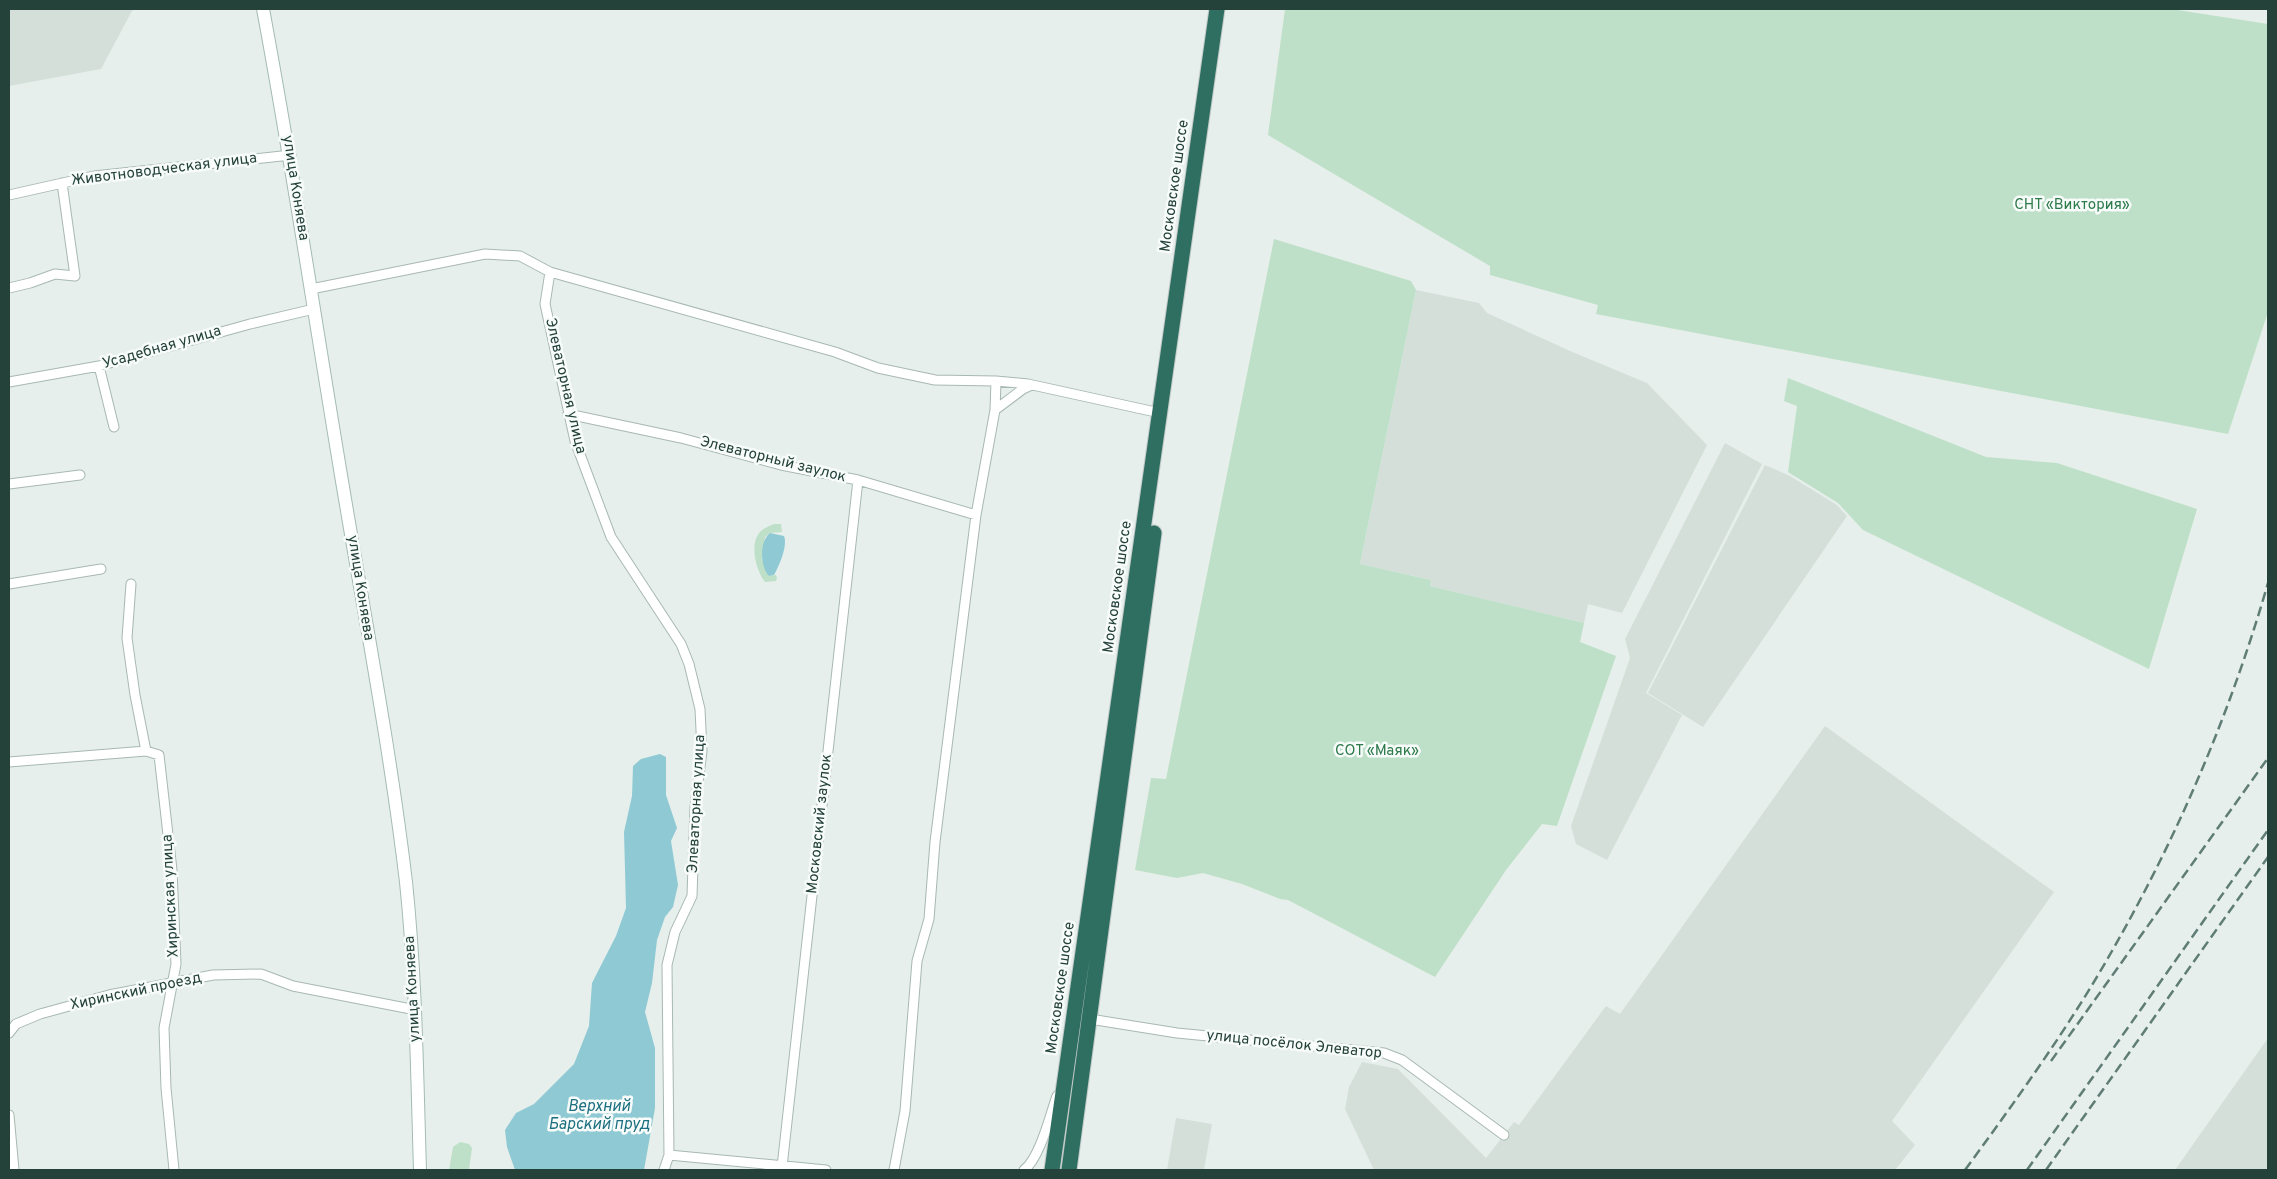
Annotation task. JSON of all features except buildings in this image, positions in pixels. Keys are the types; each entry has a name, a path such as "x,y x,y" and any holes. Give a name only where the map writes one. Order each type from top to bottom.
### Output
{"highway":[{"name":"Московское шоссе","path":"1052,1170 1217,9"},
{"name":"Московское шоссе","path":"1069,1170 1168,417 1226,9"}],"street":[{"name":"улица Коняева","path":"263,9 291,155 406,882 416,1010 420,1170"},
{"name":"Животноводческая улица","path":"9,195 94,176 291,155"},
{"path":"9,288 55,274 75,276 62,183"},
{"path":"311,289 485,254 520,256 550,272 835,352 878,368 935,380 996,381 1033,385 1160,413"},
{"name":"Элеваторная улица","path":"550,272 546,304 575,441 611,537 681,644 689,664 700,709 702,751 695,807 692,896 675,932 667,965 670,1155"},
{"name":"Усадебная улица","path":"9,382 99,366 250,324 314,309"},
{"path":"99,366 114,427"},
{"path":"894,1170 905,1111 917,961 929,918 935,842 976,515 995,410 996,381"},
{"path":"995,410 1023,389 1033,385"},
{"name":"Элеваторный заулок","path":"568,414 681,438 782,465 858,480 976,515"},
{"path":"9,484 80,475"},
{"name":"Московский заулок","path":"782,1167 858,480"},
{"path":"9,584 101,568"},
{"path":"9,762 146,751 135,695 127,638 131,584"},
{"name":"Хиринская улица","path":"146,751 159,755 172,870 176,964 164,1028 166,1088 174,1170"},
{"name":"Хиринский проезд","path":"9,1033 16,1024 40,1014 109,994 213,975 261,974 293,986 416,1010"},
{"name":"улица посёлок Элеватор","path":"1090,1019 1177,1033 1384,1053 1402,1060 1504,1135"},
{"path":"1024,1170 1028,1167 1042,1140 1068,1067"},
{"path":"9,1115 14,1170"},
{"path":"664,1170 670,1155 826,1170"}],"shaded area":[{"path":"9,9 133,9 101,69 9,86"},
{"path":"1416,290 1479,303 1487,313 1570,351 1647,383 1707,445 1622,613 1588,604 1584,623 1430,586 1431,580 1360,564"},
{"path":"1725,443 1762,464 1646,693 1682,715 1607,860 1576,844 1571,826 1630,658 1625,639"},
{"path":"1765,465 1790,476 1837,505 1847,516 1703,727 1648,693"},
{"path":"1825,726 2054,892 1892,1121 1915,1145 1895,1170 1374,1170 1345,1109 1349,1087 1362,1062 1398,1069 1486,1158 1514,1122 1519,1125 1606,1006 1620,1014"},
{"path":"2268,1038 2268,1170 2175,1170"},
{"path":"1176,1118 1212,1124 1204,1170 1167,1170"}],"green space":[{"name":"СНТ «Виктория»","path":"1285,9 2171,9 2268,24 2268,312 2228,434 1596,314 1598,305 1490,275 1490,266 1268,135"},
{"name":"СОТ «Маяк»","path":"1274,239 1411,281 1416,290 1360,564 1431,580 1430,586 1584,623 1580,642 1616,656 1557,826 1542,824 1506,870 1435,977 1288,900 1203,873 1177,878 1135,870 1151,778 1166,779"},
{"path":"1788,378 1986,457 2057,463 2197,509 2149,669 1863,530 1838,503 1788,472 1797,406 1784,401"},
{"path":"774,524 781,524 782,532 770,533 765,537 762,559 769,576 776,575 777,578 776,581 765,582 757,565 754,550 755,543 760,532"},
{"path":"460,1142 469,1144 472,1148 469,1170 449,1170 453,1147"}],"water":[{"path":"770,533 784,536 785,545 774,575 769,576 762,560 762,548 766,537"},
{"name":"Верхний Барский пруд","path":"660,754 666,757 666,795 677,828 671,841 678,885 673,907 665,917 657,940 652,983 645,1012 655,1048 655,1108 644,1170 515,1170 507,1147 505,1130 516,1113 534,1104 574,1064 589,1026 592,983 616,936 626,908 624,832 632,796 633,766 641,759"}],"railway":[{"path":"1965,1170 2060,1035 2112,951 2136,907 2181,817 2220,725 2268,583"},
{"path":"2051,1061 2268,758"},
{"path":"2027,1170 2268,830"},
{"path":"2046,1170 2268,857"}]}
